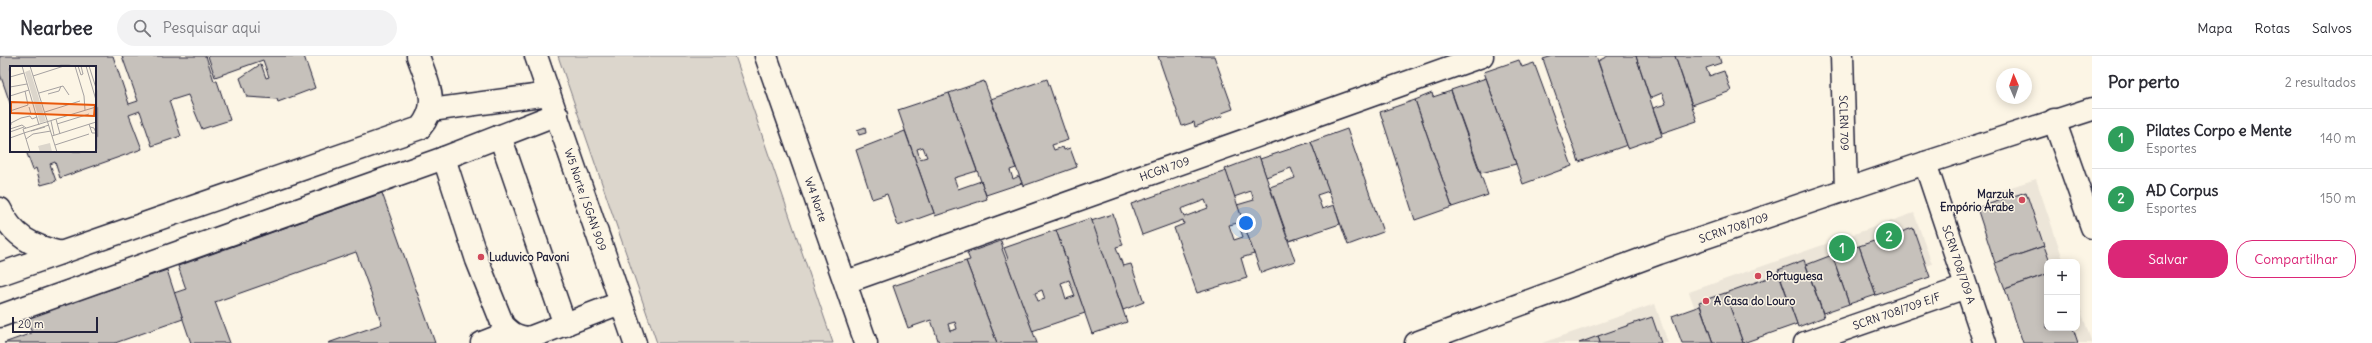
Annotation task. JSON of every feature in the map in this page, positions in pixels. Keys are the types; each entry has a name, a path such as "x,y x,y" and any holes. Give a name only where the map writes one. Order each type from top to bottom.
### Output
{"main road":[{"path":"0,274 420,128 429,117 431,110 431,97 418,56"},
{"name":"W5 Norte / SGAN 909","path":"536,56 635,343"},
{"name":"W4 Norte","path":"766,56 866,343"},
{"name":"HCGN 709","path":"846,282 1482,56"},
{"name":"SCLRN 709","path":"1842,56 1846,190"},
{"path":"431,110 553,104"},
{"path":"0,316 444,158 500,136 553,104"},
{"name":"SCRN 708/709","path":"1416,343 1659,253 2054,120 2092,109"},
{"path":"2054,120 2092,227"},
{"path":"500,136 565,325"},
{"path":"444,158 477,260 503,325 510,332 517,337 529,338 620,303"},
{"name":"SCRN 708/709 A","path":"1925,163 1985,343"},
{"path":"0,210 18,235 37,246 61,253"},
{"name":"SCRN 708/709 E/F","path":"1805,343 1966,287"},
{"path":"482,343 510,332"}],"shaded area":[{"path":"558,56 735,56 833,343 657,343"},
{"path":"2036,179 2063,259 2044,259 2044,331 2080,331 2080,308 2092,343 2037,343 1986,195"},
{"path":"1914,213 1932,264 1707,343 1689,292"},
{"path":"1655,304 1668,343 1542,343"}],"building":[{"path":"0,56 113,56 129,104 138,101 122,56 206,56 214,81 217,81 230,120 202,129 188,95 169,101 181,136 152,146 140,111 129,115 142,149 60,178 55,162 50,164 56,181 41,185 36,168 33,170 26,152 96,152 96,66 10,66 10,103 0,74"},
{"path":"208,56 304,56 315,88 278,102 277,99 247,97 240,78 261,64 266,78 269,77 263,60 215,77"},
{"path":"1158,56 1214,56 1233,109 1222,113 1223,116 1195,127 1194,122 1182,126"},
{"path":"1553,56 1596,56 1627,145 1579,162 1543,59"},
{"path":"1608,56 1636,56 1662,136 1628,148 1598,61"},
{"path":"1636,56 1675,56 1697,121 1662,133 1653,108 1666,104 1662,93 1650,98"},
{"path":"1675,56 1719,56 1721,63 1706,68 1709,76 1724,71 1731,91 1692,105"},
{"path":"1519,60 1522,67 1534,63 1572,166 1523,184 1484,72"},
{"path":"1486,78 1516,164 1481,173 1451,90"},
{"path":"1047,79 1068,140 1052,145 1054,150 1063,147 1064,150 1070,148 1077,167 1023,186 991,99"},
{"path":"984,81 1016,168 1010,170 1013,179 1019,176 1022,183 986,195 949,93"},
{"path":"1451,91 1488,195 1452,207 1415,100 1432,93 1433,97"},
{"path":"949,93 977,171 954,178 958,189 981,181 987,199 935,216 898,110","holes":["923,147 927,157 920,159 917,149"]},
{"path":"1415,100 1452,207 1415,220 1380,112"},
{"path":"865,127 866,133 859,135 857,130"},
{"path":"1347,129 1383,232 1348,245 1311,142"},
{"path":"905,131 934,213 898,226 887,194 872,199 856,150"},
{"path":"1311,142 1329,191 1317,195 1322,209 1334,205 1340,224 1289,241 1270,187 1295,178 1291,168 1266,177 1260,159"},
{"path":"1259,156 1295,261 1261,273 1237,205 1254,200 1251,191 1234,197 1225,169"},
{"path":"1226,171 1254,254 1241,258 1247,278 1197,293 1174,228 1184,224 1183,220 1142,235 1131,204","holes":["1205,200 1208,208 1184,217 1181,209","1238,223 1243,237 1234,240 1229,225"]},
{"path":"2026,192 2044,246 1995,263 1977,208"},
{"path":"382,193 435,343 328,343 382,324 356,252 215,302 230,343 191,343 174,293 186,289 178,266"},
{"path":"1113,214 1123,245 1116,247 1123,266 1131,264 1144,302 1123,310 1091,221"},
{"path":"1091,218 1127,322 1092,334 1056,230"},
{"path":"1913,228 1930,277 1876,295 1859,246"},
{"path":"1056,230 1085,313 1032,331 1006,260 1008,259 1004,248","holes":["1069,280 1075,296 1066,299 1061,283","1042,290 1045,299 1038,301 1035,293"]},
{"path":"1001,241 1002,249 1037,343 997,343 966,261 970,260 967,253"},
{"path":"1859,246 1876,295 1849,304 1832,255"},
{"path":"2044,246 2049,259 2044,259 2044,275 2005,289 1995,263"},
{"path":"1832,255 1849,304 1823,313 1806,265"},
{"path":"1804,260 1824,317 1798,327 1778,270"},
{"path":"966,261 997,343 939,343 931,320 908,328 893,286","holes":["955,322 957,329 950,331 948,324"]},
{"path":"167,270 183,319 115,343 4,343 32,333 26,318"},
{"path":"1779,274 1797,324 1743,343 1725,293"},
{"path":"2044,275 2044,331 2074,331 2078,343 2023,343 2005,289"},
{"path":"1725,293 1743,343 1713,343 1699,302"},
{"path":"1700,306 1713,343 1682,343 1672,316"},
{"path":"1652,317 1661,343 1600,343 1598,336"},
{"path":"1598,336 1600,343 1579,343"}],"place":[{"name":"Marzuk Empório Árabe","path":"2022,200"},
{"name":"AD Corpus","path":"1889,236"},
{"name":"Pilates Corpo e Mente","path":"1842,248"},
{"name":"Luduvico Pavoni","path":"481,257"},
{"name":"Portuguesa","path":"1758,276"},
{"name":"A Casa do Louro","path":"1706,301"}]}
